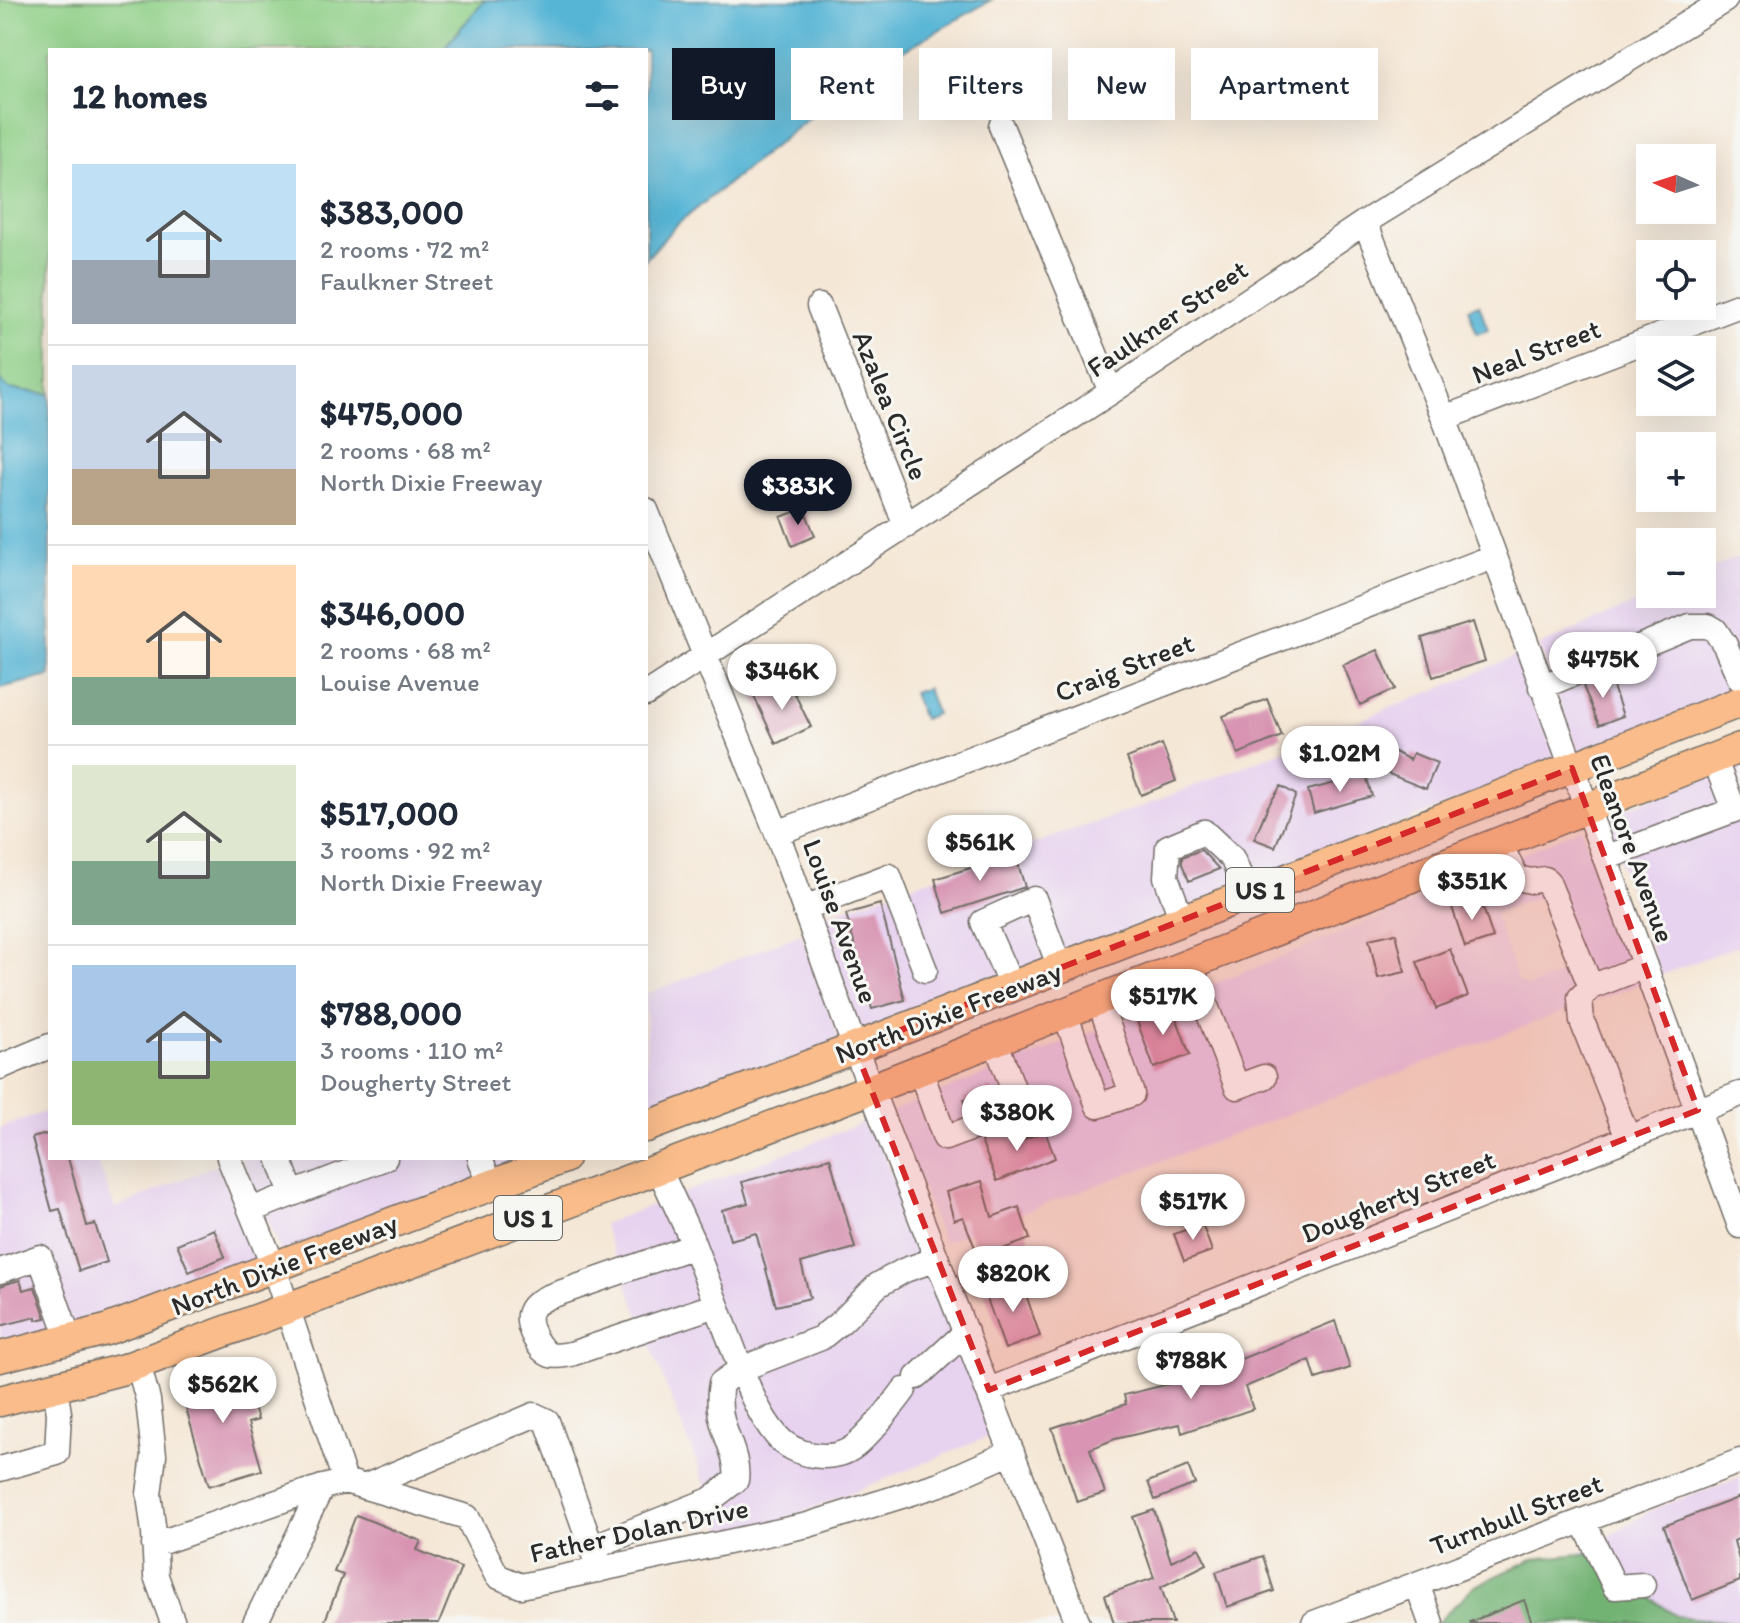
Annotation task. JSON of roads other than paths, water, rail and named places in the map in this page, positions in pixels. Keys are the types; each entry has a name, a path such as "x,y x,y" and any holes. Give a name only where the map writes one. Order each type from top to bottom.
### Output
{"main road":[{"name":"North Dixie Freeway","path":"648,1126 1740,702"},
{"name":"North Dixie Freeway","path":"0,1401 138,1364 659,1169 920,1070 1727,753"},
{"name":"North Dixie Freeway","path":"0,1357 106,1330 274,1268 486,1172 553,1160"}],"street":[{"name":"Faulkner Street","path":"648,693 1111,392 1365,222 1725,0"},
{"path":"1001,126 1111,392"},
{"name":"Eleanore Avenue","path":"1365,222 1444,418 1740,1226"},
{"name":"Neal Street","path":"1444,418 1740,305"},
{"name":"Azalea Circle","path":"819,306 906,526"},
{"name":"Louise Avenue","path":"648,515 777,833 855,1048 1078,1623"},
{"name":"Craig Street","path":"777,833 1493,557"},
{"path":"1541,687 1699,625 1715,630 1740,679"},
{"path":"1605,858 1734,810 1727,753"},
{"path":"1182,920 1166,877 1168,847 1204,832 1232,858 1248,894"},
{"path":"1499,843 1517,878 1531,881 1545,879 1548,882 1591,987"},
{"path":"804,908 889,876 925,970"},
{"path":"1012,987 983,922 1034,899 1060,968"},
{"path":"1190,964 1237,1087 1264,1077"},
{"path":"1628,1138 1582,1021 1580,998 1591,987 1645,966"},
{"path":"1065,1013 1098,1106 1132,1094 1099,1000"},
{"path":"920,1070 945,1138 1021,1110 995,1040"},
{"path":"0,1067 48,1047"},
{"name":"Dougherty Street","path":"989,1390 1740,1094"},
{"path":"230,1160 274,1268 344,1485"},
{"path":"280,1160 292,1194"},
{"path":"251,1210 380,1160"},
{"path":"659,1169 694,1246 754,1401 777,1436 791,1447 827,1457 854,1448 910,1383 966,1332"},
{"path":"694,1246 548,1297 535,1304 529,1314 530,1324 540,1348 547,1354 557,1356 716,1305"},
{"path":"0,1271 40,1257 70,1341"},
{"path":"596,1561 605,1542 710,1500 736,1480 738,1468 720,1413 721,1383 741,1369 821,1338 878,1285 905,1270 937,1259"},
{"path":"138,1364 148,1400 154,1455 149,1494 156,1576 173,1623"},
{"path":"0,1469 57,1453 59,1413 55,1388"},
{"path":"154,1545 344,1485 534,1415 547,1421 596,1561"},
{"name":"Father Dolan Drive","path":"344,1485 467,1517 497,1576 521,1586 596,1561 808,1525 940,1484 1012,1452"},
{"name":"Turnbull Street","path":"1314,1623 1740,1461"},
{"path":"255,1623 344,1485"},
{"path":"1583,1521 1615,1587 1643,1585"},
{"path":"1417,1584 1431,1623"}],"water":[{"path":"485,0 991,0 903,51 903,48 791,48 791,120 807,120 674,227 648,257 648,48 444,48"},
{"path":"1479,304 1488,330 1477,334 1468,308"},
{"path":"0,380 8,389 48,394 48,676 0,688"},
{"path":"927,688 936,714 923,719 913,693"}]}
